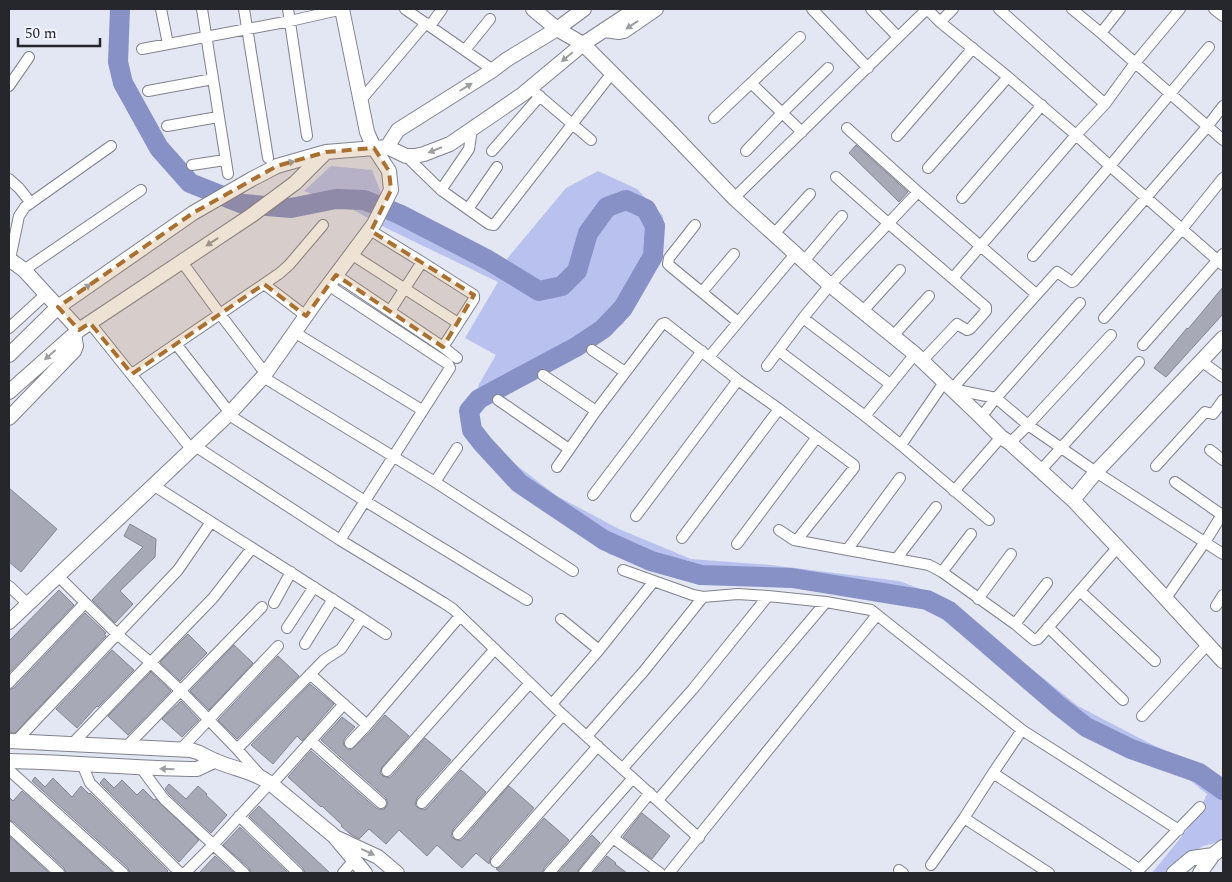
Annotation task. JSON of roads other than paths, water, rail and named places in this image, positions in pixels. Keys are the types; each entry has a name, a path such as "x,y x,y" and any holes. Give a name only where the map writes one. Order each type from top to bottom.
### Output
{"street":[{"path":"161,9 168,44"},
{"path":"202,9 228,174"},
{"path":"244,9 268,158"},
{"path":"288,9 307,136"},
{"path":"9,622 229,414 264,375 372,227 391,190 389,171 380,148 367,132 343,9 142,49"},
{"path":"405,9 493,70"},
{"path":"361,100 442,9"},
{"path":"533,9 556,29 583,44 734,198 830,285 918,357 1005,440 1072,500 1166,598 1223,661"},
{"path":"492,151 535,92 583,44 636,9"},
{"path":"604,30 624,31 656,9"},
{"path":"812,9 868,68"},
{"path":"871,9 898,37"},
{"path":"734,198 927,9 940,22 1076,134 1182,230 1222,260 1144,346"},
{"path":"940,22 953,9"},
{"path":"999,9 1105,104"},
{"path":"1072,9 1223,140"},
{"path":"1101,33 1120,9"},
{"path":"953,278 1076,134 1105,104 1135,63 1180,9"},
{"path":"1214,9 1223,16"},
{"path":"380,148 398,130 556,29 579,11"},
{"path":"465,50 490,19"},
{"path":"714,118 800,36"},
{"path":"1033,256 1209,47"},
{"path":"898,136 973,48"},
{"path":"9,86 29,57"},
{"path":"746,151 828,68"},
{"path":"406,156 441,190 489,224 494,224 612,73"},
{"path":"928,168 1008,77"},
{"path":"148,91 213,79"},
{"path":"751,83 802,132"},
{"path":"535,92 591,140"},
{"path":"9,355 58,307 193,213 277,166 326,152 380,148 406,156 424,154 450,144 535,92"},
{"path":"962,198 1042,105"},
{"path":"901,445 949,385 1056,272 1072,282 1074,281 1223,106"},
{"path":"167,126 218,117"},
{"path":"847,128 1036,294"},
{"path":"441,190 469,149 472,129"},
{"path":"111,146 25,207 19,216 9,259 24,270 58,307 132,374 193,448 444,603 563,715 699,838"},
{"path":"9,392 81,329 252,215 295,183 326,152"},
{"path":"192,165 225,160"},
{"path":"468,208 497,167"},
{"path":"836,177 986,307 987,310 970,329 967,330 957,324 918,357 890,384 865,416"},
{"path":"1104,318 1182,230 1223,178"},
{"path":"9,179 30,203"},
{"path":"24,270 141,190"},
{"path":"767,366 802,318 830,285 918,192"},
{"path":"774,234 810,194"},
{"path":"593,494 705,354 842,216"},
{"path":"695,225 669,258 668,264 738,322"},
{"path":"132,374 289,265 323,226"},
{"path":"372,227 474,295 474,299 443,347"},
{"path":"351,254 458,323"},
{"path":"702,292 734,254"},
{"path":"182,262 264,375 573,571"},
{"path":"390,311 422,262"},
{"path":"862,311 900,270"},
{"path":"332,280 390,311 457,358"},
{"path":"332,280 450,366 450,369 340,540"},
{"path":"264,284 306,316"},
{"path":"9,328 46,294"},
{"path":"893,336 929,296"},
{"path":"981,417 1080,303"},
{"path":"802,318 890,384"},
{"path":"557,467 596,411 664,323 853,464 854,467 796,540"},
{"path":"9,418 76,349 81,329"},
{"path":"294,332 422,410"},
{"path":"954,491 1005,440 1028,425 1111,335"},
{"path":"1072,500 1096,472 1223,338"},
{"path":"176,344 229,414 365,501 527,600"},
{"path":"592,350 625,372"},
{"path":"779,351 865,416 989,520"},
{"path":"1201,361 1223,377"},
{"path":"1040,471 1138,362"},
{"path":"543,375 596,411"},
{"path":"636,516 738,380"},
{"path":"949,385 996,398 1028,425 1096,472 1223,554"},
{"path":"498,400 569,450"},
{"path":"1156,466 1205,412 1214,414 1223,400"},
{"path":"682,538 779,409"},
{"path":"737,544 817,437"},
{"path":"435,482 457,448"},
{"path":"1210,450 1223,460"},
{"path":"847,550 900,478"},
{"path":"1166,598 1222,514 1175,482"},
{"path":"153,485 314,586 386,634"},
{"path":"896,558 936,507"},
{"path":"10,764 12,741 118,635 182,567 211,522"},
{"path":"779,530 791,539 929,565 942,572 1015,624 1034,640 1048,627 1117,548"},
{"path":"942,572 971,534"},
{"path":"72,744 213,598 252,548"},
{"path":"978,599 1011,554"},
{"path":"623,570 689,594 703,597 738,594 868,608 1022,730 1179,830"},
{"path":"274,603 291,572"},
{"path":"57,575 118,635 181,691 268,781 334,836 365,873"},
{"path":"552,704 599,650 654,581"},
{"path":"1015,624 1047,583"},
{"path":"9,586 28,604"},
{"path":"287,628 314,586"},
{"path":"1080,591 1155,662"},
{"path":"1216,606 1223,595"},
{"path":"623,768 693,688 768,596"},
{"path":"587,736 644,671 703,597"},
{"path":"305,644 333,599"},
{"path":"584,873 613,838 654,797 826,602"},
{"path":"9,683 85,603"},
{"path":"126,747 262,606"},
{"path":"669,873 877,615"},
{"path":"350,742 367,725 460,616"},
{"path":"237,749 324,660 341,649 362,618"},
{"path":"561,619 599,650"},
{"path":"1048,627 1124,700"},
{"path":"1142,716 1208,644"},
{"path":"180,750 278,646"},
{"path":"387,771 495,650"},
{"path":"310,674 367,725"},
{"path":"422,804 530,683"},
{"path":"185,873 213,845 268,781 311,741 344,704"},
{"path":"458,834 563,715"},
{"path":"931,866 1022,730"},
{"path":"12,741 201,752 214,761 268,781"},
{"path":"311,741 381,803"},
{"path":"496,862 598,746"},
{"path":"10,764 82,764 190,769 214,761"},
{"path":"10,764 123,873"},
{"path":"82,764 93,786 180,873"},
{"path":"141,768 164,800 244,873"},
{"path":"993,772 1138,871 1200,807"},
{"path":"549,873 634,778"},
{"path":"239,816 298,873"},
{"path":"964,818 1049,873"},
{"path":"9,827 59,873"},
{"path":"334,836 378,857 397,873"},
{"path":"613,838 660,873"},
{"path":"1174,873 1192,858 1219,851"},
{"path":"1200,873 1219,851"},
{"path":"343,873 354,860"}],"waterway":[{"path":"120,9 118,62 123,83 159,148 190,183 243,204 291,208 336,199 364,200 399,214 488,260 539,291 562,286 577,271 588,233 607,207 626,200 646,209 655,226 653,256 623,308 603,329 576,347 479,399 469,411 472,430 519,483 604,540 651,561 701,575 792,578 927,600 949,611 1086,727 1131,749 1199,773 1223,790"}]}
